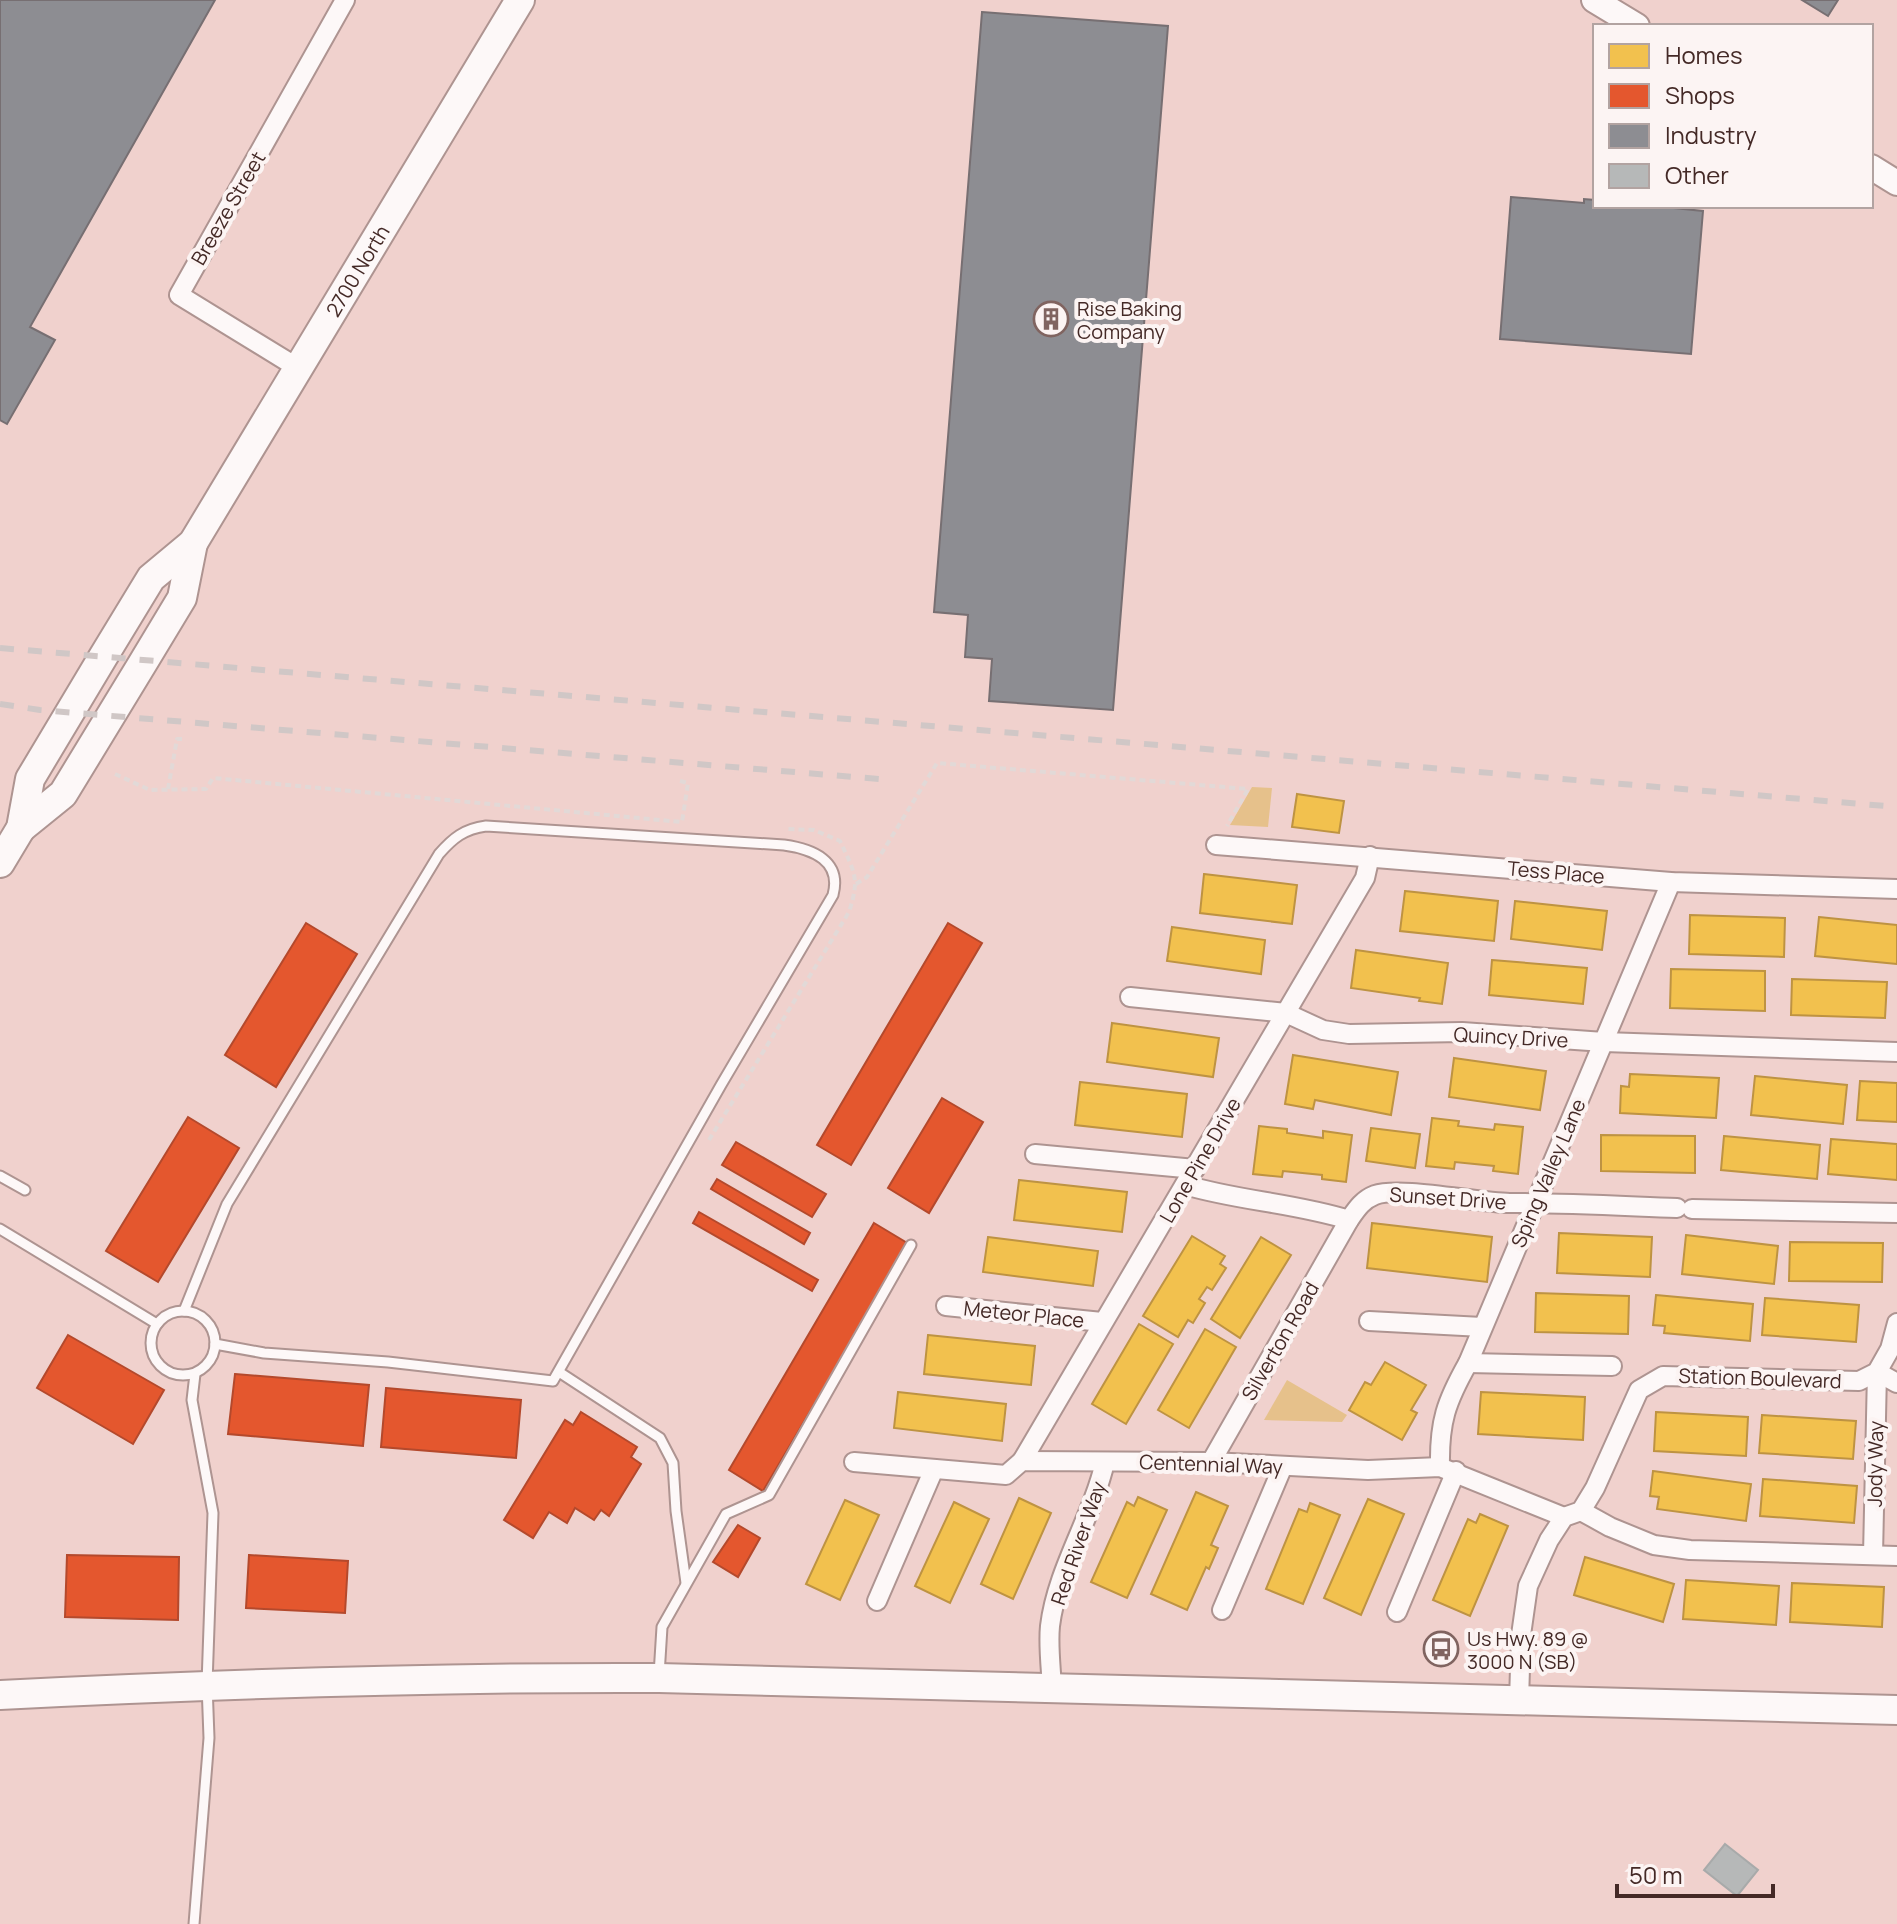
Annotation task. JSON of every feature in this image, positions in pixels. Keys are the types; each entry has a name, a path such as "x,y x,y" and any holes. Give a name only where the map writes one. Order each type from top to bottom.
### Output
{"main road":[{"name":"2700 North","path":"0,863 21,828 63,794 182,598 193,543 520,0"},
{"path":"0,1695 207,1684 474,1677 659,1678 1897,1710"}],"street":[{"name":"Breeze Street","path":"298,368 179,295 345,0"},
{"path":"1594,0 1634,24"},
{"path":"1873,168 1897,183"},
{"name":"Tess Place","path":"1216,845 1671,882 1897,889"},
{"name":"Lone Pine Drive","path":"1022,1461 1365,878 1370,856"},
{"name":"Sping Valley Lane","path":"1448,1469 1440,1440 1443,1416 1671,882"},
{"name":"Quincy Drive","path":"1130,997 1286,1013 1323,1030 1349,1034 1462,1032 1604,1042 1897,1052"},
{"path":"1035,1154 1190,1177 1220,1195 1315,1209 1349,1220"},
{"name":"Sunset Drive","path":"1349,1220 1362,1202 1376,1194 1396,1193 1510,1203 1897,1213"},
{"name":"Silverton Road","path":"1211,1462 1349,1220"},
{"name":"Meteor Place","path":"946,1306 1102,1322"},
{"path":"1369,1321 1482,1327"},
{"path":"1897,1323 1890,1349 1877,1372 1897,1383"},
{"path":"1468,1363 1612,1366"},
{"name":"Station Boulevard","path":"1573,1514 1595,1488 1639,1390 1663,1376 1859,1381 1877,1372"},
{"name":"Jody Way","path":"1873,1555 1877,1372"},
{"name":"Centennial Way","path":"854,1462 1006,1475 1022,1461 1211,1462 1368,1470 1448,1469 1654,1545 1897,1556"},
{"name":"Red River Way","path":"1052,1688 1050,1625 1105,1462"},
{"path":"1222,1610 1283,1466"},
{"path":"877,1601 934,1469"},
{"path":"1397,1612 1448,1469"},
{"path":"1519,1701 1521,1635 1528,1586 1549,1540 1573,1514"}],"lane":[{"path":"184,1311 227,1204 439,854 455,837 472,828 486,826 784,845 811,850 833,869 836,886 833,895 553,1381 388,1362 264,1353 215,1344"},
{"path":"0,1176 25,1190"},
{"path":"0,1229 157,1324"},
{"path":"659,1678 662,1627 726,1514 769,1495 911,1245"},
{"path":"184,1311 196,1313 207,1321 215,1344 213,1356 205,1367 195,1374 184,1376 171,1374 161,1367 151,1347 157,1324 164,1317 184,1311"},
{"path":"559,1372 660,1438 673,1463 686,1583"},
{"path":"194,1924 209,1738 207,1684 213,1513 192,1400 195,1374"}],"path":[{"path":"168,789 177,739 182,739"},
{"path":"856,884 867,877 937,763 1248,789"},
{"path":"115,774 150,790 206,789 213,778 682,822 688,783 680,781"},
{"path":"702,1152 849,912 856,877 840,841 814,830 784,828"}],"shaded area":[{"path":"1252,787 1272,788 1268,827 1230,825"},
{"path":"1287,1380 1347,1415 1342,1422 1264,1420"}],"building: Homes":[{"path":"1297,794 1344,801 1339,833 1292,827"},
{"path":"1204,874 1297,885 1292,924 1200,913"},
{"path":"1405,891 1498,901 1494,941 1400,931"},
{"path":"1515,901 1607,911 1602,950 1511,939"},
{"path":"1690,915 1785,918 1784,957 1689,954"},
{"path":"1819,917 1897,925 1897,964 1815,956"},
{"path":"1172,927 1265,940 1261,974 1167,961"},
{"path":"1356,950 1448,963 1442,1004 1351,988"},
{"path":"1492,960 1587,968 1583,1004 1489,995"},
{"path":"1671,969 1765,971 1765,1011 1670,1008"},
{"path":"1792,979 1887,982 1885,1018 1791,1015"},
{"path":"1112,1023 1219,1038 1213,1077 1107,1062"},
{"path":"1293,1055 1398,1072 1391,1115 1315,1100 1313,1109 1285,1104"},
{"path":"1454,1058 1546,1071 1540,1110 1449,1097"},
{"path":"1630,1074 1719,1078 1716,1118 1620,1113 1621,1086 1629,1087"},
{"path":"1755,1076 1847,1085 1843,1124 1751,1115"},
{"path":"1860,1081 1897,1083 1897,1122 1857,1120"},
{"path":"1080,1082 1187,1094 1182,1137 1075,1125"},
{"path":"1432,1118 1459,1121 1458,1126 1494,1130 1495,1124 1523,1127 1518,1174 1493,1171 1494,1166 1455,1162 1454,1169 1426,1166"},
{"path":"1259,1126 1323,1138 1323,1131 1352,1135 1346,1182 1322,1179 1322,1175 1283,1171 1282,1177 1253,1174"},
{"path":"1371,1128 1420,1134 1415,1168 1366,1161"},
{"path":"1601,1135 1695,1136 1695,1173 1601,1171"},
{"path":"1724,1136 1820,1145 1817,1179 1721,1170"},
{"path":"1831,1139 1897,1144 1897,1180 1828,1174"},
{"path":"1019,1180 1127,1192 1122,1232 1014,1220"},
{"path":"1372,1223 1492,1237 1487,1282 1367,1268"},
{"path":"1559,1233 1652,1237 1650,1277 1557,1273"},
{"path":"1686,1235 1778,1246 1774,1284 1682,1274"},
{"path":"1192,1236 1225,1256 1220,1264 1226,1268 1212,1290 1207,1287 1199,1299 1205,1303 1193,1323 1188,1320 1178,1337 1143,1316"},
{"path":"988,1237 1098,1251 1093,1286 983,1272"},
{"path":"1261,1237 1291,1255 1240,1338 1211,1319"},
{"path":"1790,1242 1883,1243 1882,1282 1789,1281"},
{"path":"1536,1293 1629,1296 1628,1334 1535,1332"},
{"path":"1656,1295 1753,1304 1750,1341 1664,1333 1665,1326 1653,1325"},
{"path":"1765,1298 1859,1305 1856,1342 1762,1335"},
{"path":"1139,1324 1173,1344 1126,1424 1092,1404"},
{"path":"1205,1329 1236,1347 1189,1428 1158,1410"},
{"path":"928,1335 1035,1346 1031,1385 924,1374"},
{"path":"1385,1362 1426,1385 1411,1410 1417,1413 1402,1440 1349,1410 1365,1382 1371,1385"},
{"path":"898,1392 1006,1404 1002,1441 894,1428"},
{"path":"1481,1392 1585,1397 1583,1440 1478,1434"},
{"path":"1656,1412 1748,1417 1746,1456 1654,1451"},
{"path":"1762,1415 1856,1421 1853,1459 1759,1453"},
{"path":"1653,1471 1751,1484 1746,1521 1657,1509 1659,1497 1650,1496"},
{"path":"1763,1479 1857,1486 1854,1523 1760,1516"},
{"path":"1196,1492 1228,1506 1211,1545 1218,1548 1187,1610 1151,1594"},
{"path":"1138,1497 1167,1510 1127,1598 1091,1582 1127,1502 1134,1506"},
{"path":"1019,1498 1051,1513 1013,1599 981,1584"},
{"path":"1368,1499 1404,1514 1361,1615 1324,1598"},
{"path":"845,1500 879,1515 840,1600 806,1584"},
{"path":"954,1502 989,1519 950,1603 915,1586"},
{"path":"1310,1503 1340,1515 1303,1604 1266,1589 1299,1509 1307,1512"},
{"path":"1480,1514 1508,1526 1470,1616 1433,1600 1468,1519 1476,1523"},
{"path":"1585,1557 1674,1584 1663,1622 1574,1595"},
{"path":"1686,1580 1779,1586 1776,1625 1683,1619"},
{"path":"1792,1583 1884,1587 1882,1627 1790,1622"}],"building: Shops":[{"path":"306,923 357,954 276,1087 225,1055"},
{"path":"948,923 982,943 851,1165 817,1145"},
{"path":"942,1098 983,1122 929,1213 888,1188"},
{"path":"188,1117 239,1148 158,1282 106,1251"},
{"path":"736,1142 826,1194 812,1217 722,1165"},
{"path":"717,1179 810,1233 804,1244 711,1189"},
{"path":"699,1212 818,1280 812,1291 693,1223"},
{"path":"874,1223 909,1244 763,1491 729,1470"},
{"path":"68,1335 164,1390 133,1444 37,1388"},
{"path":"235,1374 369,1385 363,1446 228,1434"},
{"path":"386,1388 521,1400 516,1458 381,1447"},
{"path":"581,1412 637,1447 631,1457 641,1464 609,1516 601,1510 594,1520 575,1508 567,1523 549,1512 533,1538 504,1520 565,1420 573,1425"},
{"path":"738,1525 760,1538 738,1577 713,1562"},
{"path":"67,1555 179,1557 178,1620 65,1617"},
{"path":"249,1555 348,1561 345,1613 246,1608"}],"building: Industry":[{"path":"0,0 215,0 30,327 55,340 7,424 0,420"},
{"path":"1802,0 1838,0 1828,16"},
{"name":"Rise Baking Company","path":"982,12 1168,26 1113,710 989,701 992,659 965,657 968,615 934,612"},
{"path":"1511,197 1584,203 1584,199 1593,200 1593,208 1703,211 1691,354 1500,339"}],"building: Other":[{"path":"1725,1844 1758,1870 1737,1896 1704,1870"}],"railway":[{"path":"0,648 1897,807"},
{"path":"0,704 40,710 891,780"}],"place":[{"name":"Rise Baking Company","path":"1051,319"},
{"name":"Us Hwy. 89 @ 3000 N (SB)","path":"1441,1649"}]}
